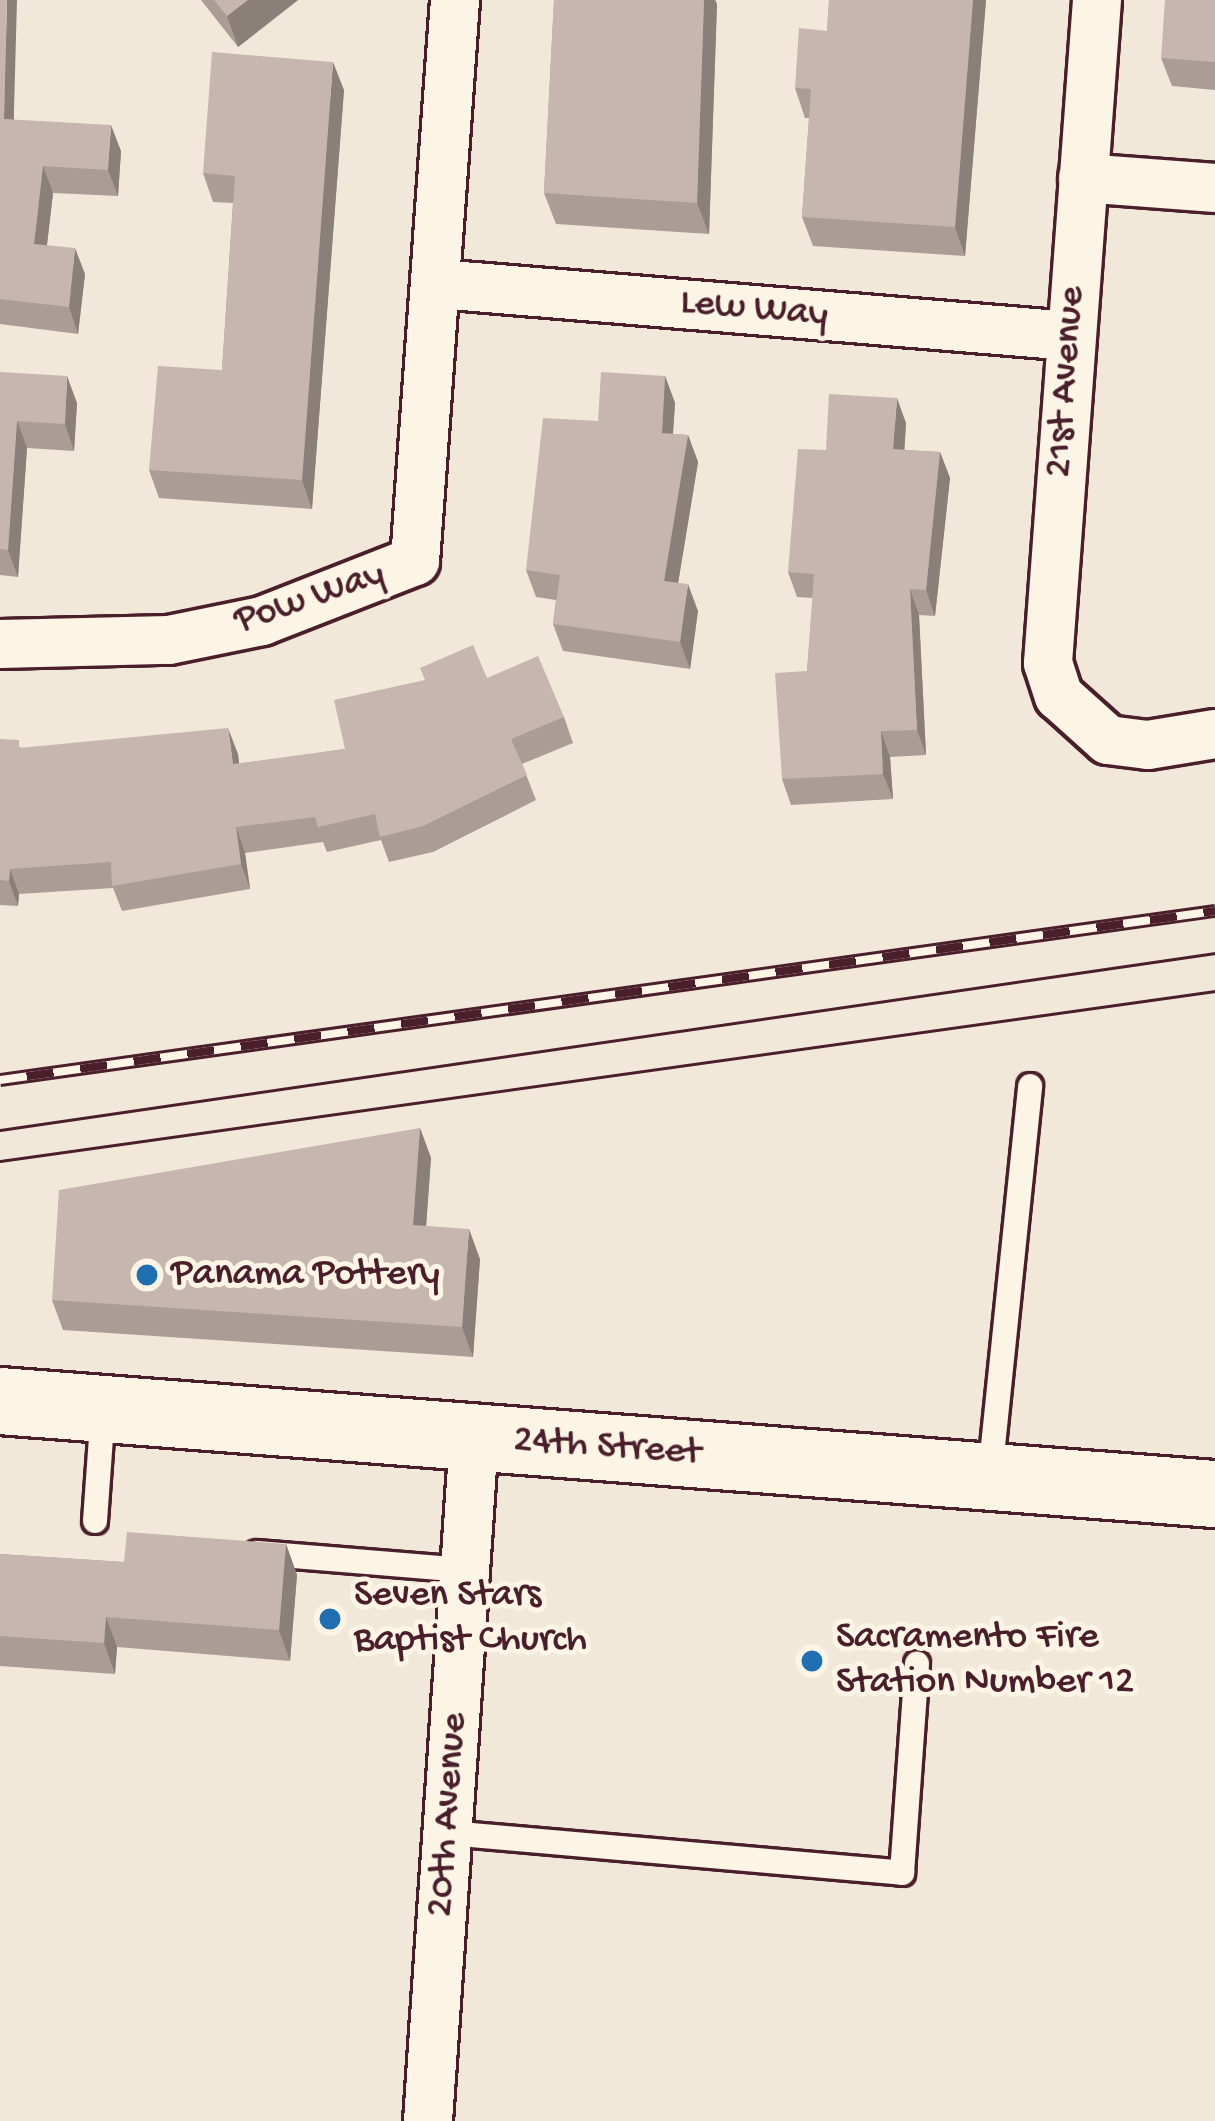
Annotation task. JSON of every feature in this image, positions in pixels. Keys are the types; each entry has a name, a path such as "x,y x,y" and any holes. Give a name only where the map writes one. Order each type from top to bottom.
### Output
{"street":[{"path":"438,284 455,0"},
{"name":"21st Avenue","path":"1097,0 1048,663 1059,697 1108,740 1148,745 1215,734"},
{"path":"1083,178 1215,188"},
{"name":"Lew Way","path":"438,284 1071,336"},
{"name":"Pow Way","path":"0,644 169,640 262,621 415,561 438,284"},
{"name":"24th Street","path":"0,1400 1215,1494"},
{"name":"20th Avenue","path":"428,2121 474,1438"}],"lane":[{"path":"990,1477 1030,1086"},
{"path":"95,1521 103,1408"},
{"path":"218,1550 464,1570"},
{"path":"449,1833 902,1873 917,1664"}],"building":[{"path":"0,0 7,0 4,119 111,125 108,170 43,166 34,244 75,248 69,307 0,299"},
{"path":"214,0 248,0 227,16"},
{"path":"554,0 704,0 697,203 544,193"},
{"path":"829,0 973,0 955,227 802,217 811,89 795,88 799,28 827,31"},
{"path":"1165,0 1215,0 1215,62 1161,58"},
{"path":"212,52 333,62 302,480 149,470 158,366 222,370 235,176 203,173"},
{"path":"0,372 67,376 65,424 17,421 8,550 0,549"},
{"path":"601,372 665,376 662,433 688,435 664,581 688,584 680,642 553,624 560,575 526,570 543,418 598,421"},
{"path":"829,394 897,398 893,449 940,452 926,590 910,589 917,730 881,731 883,774 782,779 775,673 807,671 814,574 788,572 798,449 826,450"},
{"path":"473,645 487,678 538,656 564,717 511,739 527,775 423,826 380,837 375,814 318,827 315,817 236,827 241,864 112,886 111,862 10,869 9,881 0,880 0,739 19,740 19,748 228,728 233,764 345,749 334,700 425,680 420,668"},
{"path":"420,1128 413,1225 469,1229 462,1327 52,1300 59,1190"},
{"path":"127,1532 286,1544 279,1630 106,1617 104,1643 0,1636 0,1554 124,1562"}],"tram line":[{"path":"0,1130 1215,953"},
{"path":"0,1161 1215,991"}],"railway":[{"path":"0,1080 1215,911"}],"place":[{"name":"Panama Pottery","path":"147,1275"},
{"name":"Seven Stars Baptist Church","path":"330,1619"},
{"name":"Sacramento Fire Station Number 12","path":"812,1661"}]}
